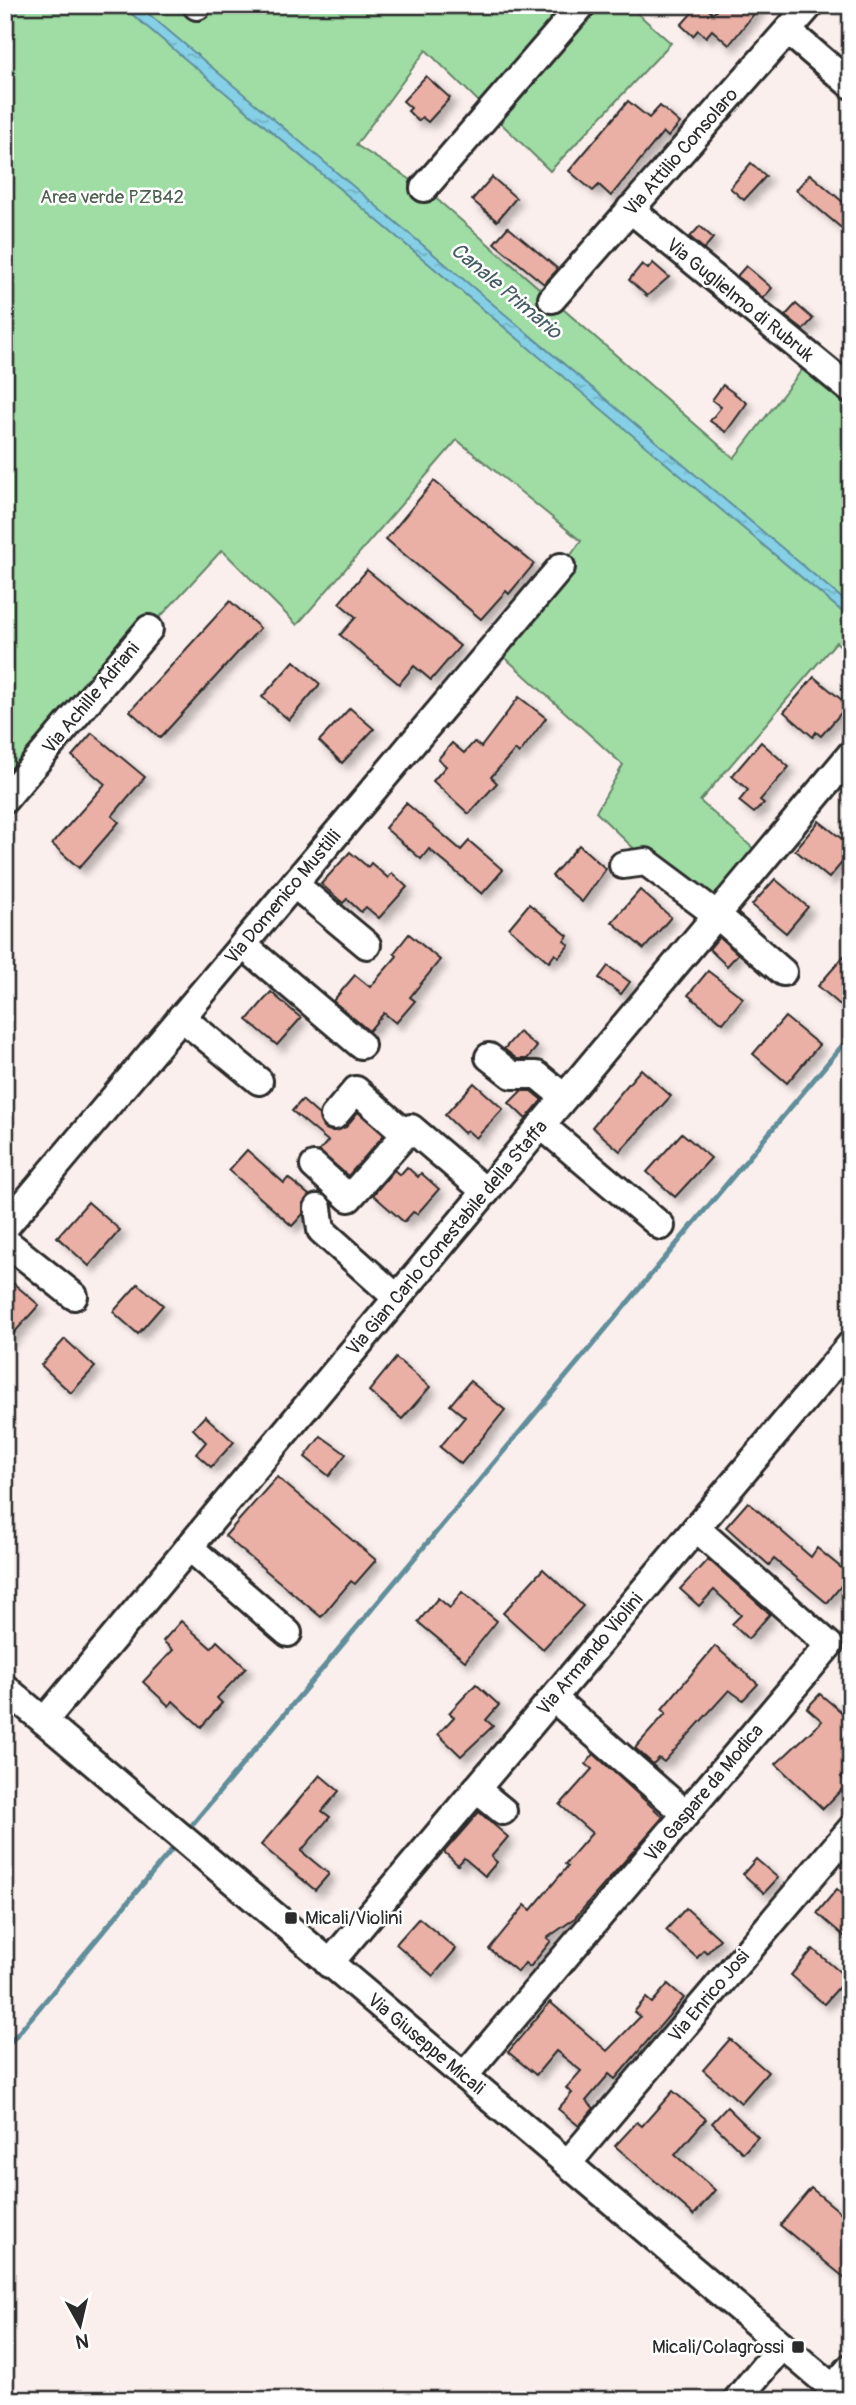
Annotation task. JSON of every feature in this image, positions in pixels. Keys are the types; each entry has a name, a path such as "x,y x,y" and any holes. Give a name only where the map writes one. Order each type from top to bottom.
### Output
{"street":[{"path":"424,187 582,5"},
{"name":"Via Attilio Consolaro","path":"552,299 810,5"},
{"path":"788,31 851,85"},
{"name":"Via Guglielmo di Rubruk","path":"630,209 851,390"},
{"name":"Via Domenico Mustilli","path":"5,1227 561,567"},
{"name":"Via Achille Adriani","path":"5,799 149,629"},
{"name":"Via Gian Carlo Conestabile della Staffa","path":"44,1721 851,754"},
{"path":"623,865 646,862 716,915 783,972"},
{"path":"295,884 367,945"},
{"path":"243,945 361,1045"},
{"path":"181,1017 258,1081"},
{"path":"489,1057 512,1075 537,1075 564,1097"},
{"path":"334,1116 356,1090 406,1134"},
{"path":"541,1125 662,1226"},
{"path":"314,1166 349,1198 411,1128 486,1192"},
{"path":"318,1208 321,1230 397,1298"},
{"path":"5,1241 74,1296"},
{"name":"Via Armando Violini","path":"329,1964 851,1344"},
{"name":"Via Gaspare da Modica","path":"464,2076 829,1645 696,1528"},
{"path":"188,1548 288,1633"},
{"name":"Via Giuseppe Micali","path":"5,1688 840,2394"},
{"path":"553,1698 686,1814"},
{"path":"476,1789 503,1811"},
{"name":"Via Enrico Josi","path":"568,2163 851,1829"},
{"path":"737,2400 782,2345"},
{"path":"840,2394 851,2367"}],"green space":[{"name":"Area verde PZB42","path":"5,5 628,5 671,43 550,171 426,50 356,145 424,188 734,458 811,358 851,390 851,655 836,642 700,801 764,858 717,915 655,869 596,812 623,765 500,653 581,541 457,440 297,625 222,550 149,629 5,799"}],"water":[{"path":"121,5 138,5 851,606 851,619"}],"building":[{"path":"699,5 704,5 713,14 721,5 761,5 729,45 712,30 706,37 698,30 693,36 681,25"},
{"path":"426,76 450,98 428,122 422,117 418,121 408,111 411,108 403,101"},
{"path":"628,101 649,118 660,106 680,123 668,137 663,132 611,196 599,185 593,191 569,171"},
{"path":"751,163 766,176 744,200 730,188"},
{"path":"810,174 851,209 851,236 796,190"},
{"path":"492,177 516,198 497,221 472,200"},
{"path":"700,226 713,238 704,249 690,237"},
{"path":"508,227 558,269 544,284 494,243"},
{"path":"653,263 669,277 647,296 629,280 642,264 648,269"},
{"path":"746,266 772,288 763,298 737,276"},
{"path":"796,304 813,319 803,330 785,316"},
{"path":"723,385 747,403 726,432 710,421 721,407 712,400"},
{"path":"434,481 534,564 509,594 506,591 481,619 386,539"},
{"path":"367,570 460,646 431,680 414,666 399,684 340,635 356,617 339,603"},
{"path":"230,601 260,628 160,738 130,711"},
{"path":"294,661 320,684 289,720 262,697"},
{"path":"814,677 848,705 821,736 816,732 813,737 784,712"},
{"path":"519,697 546,718 519,754 515,750 491,777 497,783 469,814 433,781 446,766 438,759 452,743 464,753 474,742 481,747"},
{"path":"350,708 374,729 342,763 319,741"},
{"path":"92,733 145,777 112,816 119,822 79,868 52,844 105,784 72,756"},
{"path":"761,742 789,767 760,800 764,803 754,813 739,801 748,790 732,776"},
{"path":"406,803 461,850 469,841 503,870 482,894 429,849 421,859 385,828"},
{"path":"819,821 851,846 851,852 829,878 795,850"},
{"path":"579,845 606,869 582,902 552,876"},
{"path":"350,852 368,867 371,863 388,878 392,873 407,887 379,918 366,907 361,912 347,899 343,903 321,884"},
{"path":"775,879 808,907 786,933 752,905"},
{"path":"640,890 671,917 644,949 612,922"},
{"path":"529,904 568,936 564,941 569,945 559,957 555,954 549,962 509,928"},
{"path":"409,934 440,960 410,997 415,1001 396,1023 384,1013 369,1031 333,1001 355,975 370,987 397,956 394,953"},
{"path":"719,937 738,954 727,966 709,949"},
{"path":"851,948 851,1014 818,986"},
{"path":"608,966 630,982 621,994 599,978"},
{"path":"708,971 743,998 723,1023 688,995"},
{"path":"271,992 301,1018 277,1045 247,1020"},
{"path":"785,1017 819,1045 787,1083 753,1054"},
{"path":"519,1032 537,1047 527,1059 517,1059 504,1049"},
{"path":"641,1069 671,1096 620,1151 592,1127"},
{"path":"474,1083 503,1109 476,1138 467,1130 464,1133 445,1115"},
{"path":"521,1091 531,1091 542,1100 526,1119 509,1103"},
{"path":"302,1100 319,1115 323,1128 331,1131 346,1127 358,1112 384,1135 348,1176 319,1151 328,1141 292,1111"},
{"path":"682,1133 711,1158 675,1197 647,1172"},
{"path":"247,1150 284,1183 288,1178 309,1195 303,1203 303,1214 292,1226 229,1170"},
{"path":"407,1167 418,1177 421,1173 439,1189 417,1214 413,1212 404,1222 373,1195 394,1170 400,1175"},
{"path":"88,1202 120,1230 89,1266 57,1237"},
{"path":"13,1283 39,1305 5,1343 5,1291"},
{"path":"138,1284 163,1305 138,1334 113,1312"},
{"path":"65,1339 95,1367 71,1393 41,1365"},
{"path":"396,1358 430,1387 402,1419 369,1391"},
{"path":"470,1381 505,1410 461,1464 440,1447 465,1417 450,1405"},
{"path":"205,1416 234,1442 211,1467 196,1454 206,1442 193,1429"},
{"path":"321,1436 346,1454 329,1476 305,1457"},
{"path":"277,1477 376,1560 355,1584 351,1581 321,1617 225,1536"},
{"path":"748,1502 811,1557 817,1548 850,1575 827,1603 774,1559 769,1565 726,1527"},
{"path":"708,1559 770,1614 748,1639 732,1624 741,1615 714,1590 699,1606 680,1589"},
{"path":"543,1569 583,1606 543,1649 503,1613"},
{"path":"462,1592 497,1621 465,1661 418,1622 438,1598 450,1608"},
{"path":"181,1621 211,1648 217,1641 246,1668 217,1698 222,1703 201,1727 173,1701 169,1706 143,1682 173,1650 163,1641"},
{"path":"715,1646 758,1684 743,1700 729,1690 664,1762 659,1758 653,1764 635,1748 666,1713 662,1709"},
{"path":"476,1684 499,1705 486,1720 493,1726 461,1756 438,1734 454,1717 449,1713"},
{"path":"820,1694 851,1720 851,1767 841,1777 848,1783 823,1809 776,1764 822,1721 807,1708"},
{"path":"594,1754 663,1817 574,1919 547,1938 551,1941 530,1967 525,1963 518,1972 489,1949 525,1905 531,1910 592,1833 560,1805 592,1769 586,1764"},
{"path":"320,1775 339,1791 322,1811 330,1817 301,1851 329,1874 315,1890 261,1845"},
{"path":"479,1812 508,1837 491,1857 497,1862 485,1876 464,1858 458,1865 444,1852"},
{"path":"756,1859 778,1878 764,1893 743,1874"},
{"path":"837,1889 851,1901 851,1942 817,1913"},
{"path":"686,1908 720,1939 707,1953 704,1950 697,1958 666,1930"},
{"path":"419,1918 456,1949 433,1976 396,1944"},
{"path":"813,1949 847,1978 824,2004 791,1975"},
{"path":"668,1984 684,1998 615,2079 609,2074 586,2101 594,2108 579,2126 558,2109 572,2093 566,2088 581,2071 556,2051 536,2075 508,2052 550,2002 607,2051 640,2017 634,2012 646,1998 652,2003"},
{"path":"730,2039 768,2072 741,2103 703,2070"},
{"path":"673,2091 706,2119 675,2155 715,2190 694,2215 615,2146 637,2122 642,2126"},
{"path":"727,2107 758,2137 743,2153 712,2123"},
{"path":"811,2188 851,2221 851,2283 780,2225"}],"waterway":[{"path":"186,1832 851,1035"},
{"path":"5,2049 178,1842"}],"place":[{"name":"Micali/Violini","path":"291,1918"},
{"name":"Micali/Colagrossi","path":"798,2347"}],"water label":[{"name":"Canale Primario","path":"506,291"}]}
